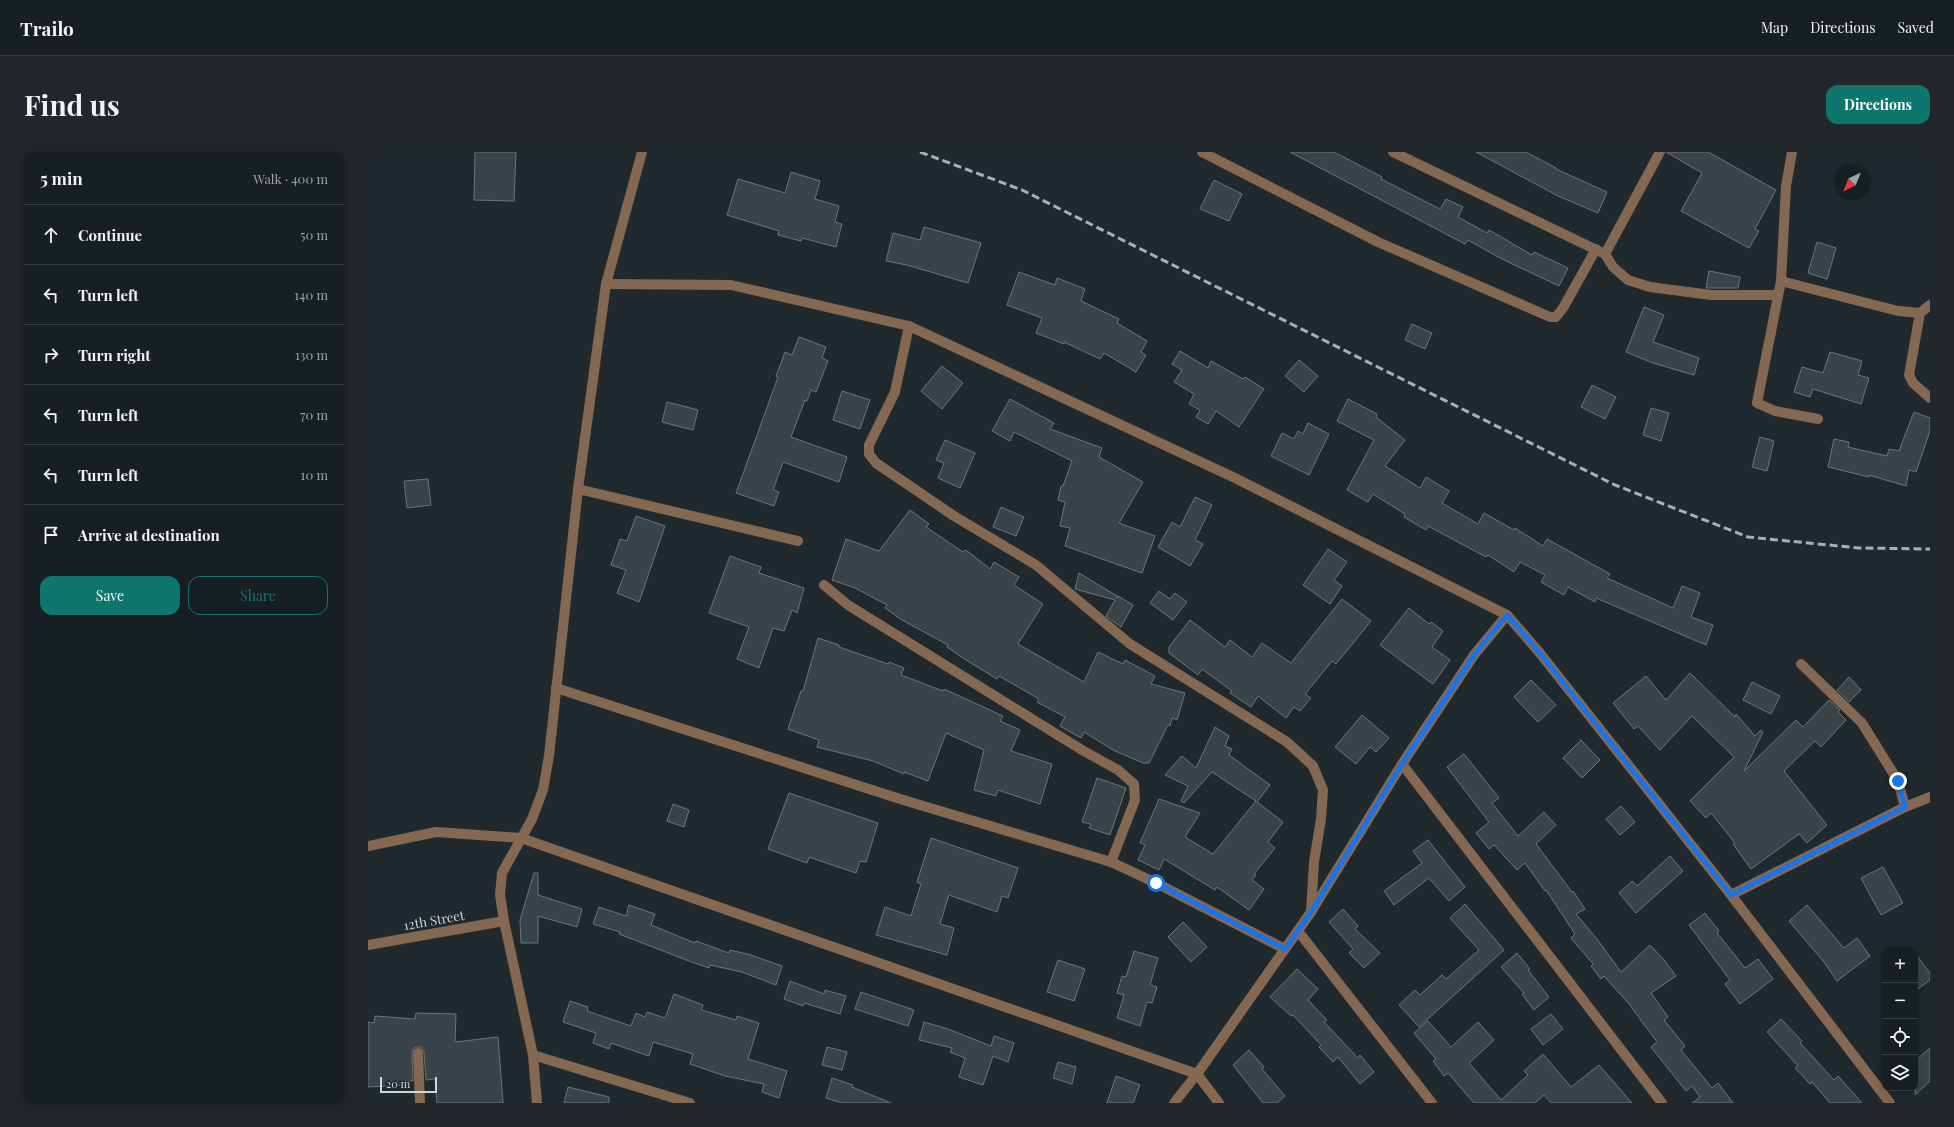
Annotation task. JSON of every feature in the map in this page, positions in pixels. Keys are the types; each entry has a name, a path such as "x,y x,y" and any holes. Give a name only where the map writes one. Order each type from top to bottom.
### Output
{"street":[{"path":"537,1103 533,1055 504,921 500,895 502,873 532,819 543,790 549,756 578,489 606,284 642,152"},
{"path":"1202,152 1378,242 1550,317 1556,317 1563,308 1596,250"},
{"path":"1394,152 1605,254 1613,267 1628,280 1650,287 1711,295 1778,295"},
{"path":"1605,254 1660,152"},
{"path":"1792,152 1786,186 1781,281 1757,403 1775,411 1818,419"},
{"path":"1781,281 1898,311 1920,314"},
{"path":"606,284 731,285 909,326 1235,478 1507,615 1539,652 1731,895 1890,1103"},
{"path":"1930,305 1920,314 1909,375 1913,383 1930,398"},
{"path":"909,326 895,392 869,445 869,454 876,463 954,516 1036,565 1130,644 1287,742 1313,766 1322,790 1321,819 1314,862 1311,912"},
{"path":"578,489 798,541"},
{"path":"824,585 848,605 1082,750 1118,770 1134,784 1135,800 1111,862"},
{"path":"1174,1103 1197,1074 1311,912 1402,764 1474,655 1507,615"},
{"path":"1801,664 1862,723 1898,781 1905,807"},
{"path":"556,688 900,799 1111,862 1156,883 1285,949"},
{"path":"1402,764 1662,1103"},
{"path":"1731,895 1905,807 1930,796"},
{"path":"368,846 436,832 521,838 1197,1074 1219,1103"},
{"name":"12th Street","path":"368,945 504,921"},
{"path":"1298,931 1432,1103"},
{"path":"418,1052 420,1103"},
{"path":"533,1055 690,1103"}],"building":[{"path":"475,152 516,152 514,201 474,200"},
{"path":"1290,152 1334,152 1382,177 1381,179 1440,209 1446,199 1463,207 1458,217 1487,233 1489,230 1532,255 1534,252 1568,268 1559,286 1502,259 1468,240 1465,244"},
{"path":"1476,152 1526,152 1556,169 1607,192 1598,213 1558,196"},
{"path":"1666,152 1708,152 1776,190 1755,229 1759,231 1749,248 1681,211 1702,173"},
{"path":"791,172 820,181 815,199 839,206 835,222 842,224 836,247 802,238 801,241 778,235 779,231 727,215 738,179 785,193"},
{"path":"1214,180 1242,194 1229,221 1200,209"},
{"path":"924,227 981,243 968,283 907,265 886,261 893,233 920,240"},
{"path":"1817,242 1836,248 1827,279 1808,273"},
{"path":"1709,271 1740,277 1738,288 1706,288"},
{"path":"1019,272 1055,285 1057,278 1085,289 1081,301 1119,319 1117,323 1147,341 1141,352 1146,355 1136,372 1104,353 1100,359 1064,342 1064,344 1036,333 1042,318 1007,305"},
{"path":"1644,307 1664,315 1653,342 1699,358 1694,375 1653,363 1626,352"},
{"path":"1412,324 1432,333 1425,349 1405,340"},
{"path":"799,337 826,347 822,358 828,361 816,392 811,390 807,401 805,400 791,437 847,457 839,482 783,462 773,490 779,492 774,506 736,493 778,377 776,376 785,352 792,355"},
{"path":"1180,351 1208,368 1211,361 1243,379 1245,377 1264,389 1239,427 1216,411 1208,424 1196,417 1200,410 1189,404 1194,394 1174,382 1182,370 1172,364"},
{"path":"1830,352 1862,361 1858,375 1869,378 1861,404 1813,389 1810,397 1794,392 1802,367 1823,373"},
{"path":"1299,360 1318,376 1304,392 1285,376"},
{"path":"942,366 963,383 942,409 921,391"},
{"path":"1592,385 1616,397 1605,419 1581,407"},
{"path":"842,391 870,400 860,429 833,420"},
{"path":"1010,399 1054,423 1050,429 1102,448 1099,457 1143,482 1119,523 1155,536 1142,573 1065,546 1070,528 1060,526 1065,502 1058,500 1061,486 1063,486 1072,461 1014,432 1010,441 992,431"},
{"path":"1348,399 1377,414 1376,417 1405,440 1385,466 1420,488 1426,477 1449,491 1442,503 1478,524 1484,513 1514,530 1515,528 1543,546 1547,539 1610,574 1607,578 1673,608 1682,586 1700,593 1691,617 1713,625 1706,645 1596,598 1595,602 1568,587 1564,595 1541,582 1545,575 1520,562 1514,572 1488,555 1486,557 1428,526 1426,530 1404,517 1405,514 1373,494 1368,502 1347,490 1374,440 1337,421"},
{"path":"667,402 698,410 693,430 662,422"},
{"path":"1651,408 1669,413 1661,441 1643,435"},
{"path":"1914,412 1930,418 1930,431 1916,472 1909,470 1906,486 1869,475 1869,477 1828,467 1834,439 1849,442 1848,447 1887,456 1889,449 1899,451"},
{"path":"1308,423 1329,434 1309,475 1271,456 1282,433 1294,439 1298,431 1303,434"},
{"path":"1760,437 1774,441 1767,471 1752,467"},
{"path":"945,440 975,453 960,488 938,478 944,463 936,460"},
{"path":"428,479 431,505 407,508 404,481"},
{"path":"1195,497 1212,505 1195,540 1203,544 1190,566 1158,547 1172,522 1180,527"},
{"path":"1001,507 1024,517 1016,536 993,527"},
{"path":"910,510 929,524 926,527 963,552 966,550 990,569 994,562 1019,577 1014,585 1043,604 1018,644 1084,682 1098,652 1123,664 1125,660 1155,676 1151,684 1185,693 1177,720 1172,718 1170,726 1168,725 1149,763 1143,763 1113,750 1084,732 1081,738 1060,726 1065,717 1037,702 1039,699 999,676 997,679 966,660 947,647 948,645 902,620 885,608 887,605 855,588 832,580 846,539 879,551"},
{"path":"636,516 665,526 639,602 617,593 626,570 611,565 620,539 627,541"},
{"path":"1328,549 1347,562 1334,580 1342,586 1330,604 1303,585"},
{"path":"730,556 761,567 759,573 804,588 797,613 792,610 784,631 773,628 759,668 737,659 749,627 709,613"},
{"path":"1079,573 1117,596 1117,598 1118,596 1133,605 1121,627 1106,616 1115,600 1075,589"},
{"path":"1159,591 1170,599 1175,593 1187,602 1173,620 1150,603"},
{"path":"1342,599 1371,621 1336,664 1332,661 1305,694 1311,698 1300,711 1294,707 1286,718 1258,696 1251,707 1230,693 1232,691 1202,669 1198,675 1169,653 1169,647 1190,620 1225,647 1230,640 1252,657 1262,643 1291,663"},
{"path":"1409,608 1429,624 1431,622 1443,631 1432,647 1450,660 1433,684 1380,645"},
{"path":"818,638 839,645 839,647 904,668 901,675 943,691 944,689 1003,716 1000,721 1020,730 1011,751 1052,764 1040,804 998,790 996,796 974,790 984,750 946,733 928,781 904,772 904,774 873,761 817,747 819,740 788,729 801,691 803,691"},
{"path":"1690,673 1735,717 1736,714 1755,736 1761,730 1763,732 1744,771 1796,720 1803,727 1829,700 1840,710 1838,712 1846,720 1821,747 1815,741 1784,771 1827,825 1807,843 1799,834 1751,869 1733,844 1735,843 1711,813 1706,818 1690,801 1734,757 1692,716 1660,750 1638,726 1634,729 1613,703 1646,676 1666,700"},
{"path":"1849,677 1861,690 1849,702 1837,690"},
{"path":"1531,680 1556,705 1538,722 1514,697"},
{"path":"1752,682 1780,696 1771,714 1743,700"},
{"path":"1362,715 1389,738 1376,752 1370,747 1356,764 1335,747"},
{"path":"1215,727 1229,736 1225,746 1232,749 1229,755 1270,785 1257,802 1283,822 1268,842 1275,848 1254,874 1256,875 1252,880 1264,889 1249,910 1217,887 1215,890 1164,859 1159,870 1138,860 1145,845 1140,843 1159,799 1200,813 1185,837 1213,854 1256,801 1212,772 1184,803 1181,801 1188,786 1165,775 1182,756 1196,768"},
{"path":"1581,740 1600,760 1582,778 1563,758"},
{"path":"1464,754 1499,798 1492,803 1518,836 1544,812 1556,825 1536,844 1572,892 1573,891 1585,909 1576,914 1597,939 1621,972 1650,945 1665,961 1676,976 1651,993 1668,1017 1664,1020 1685,1046 1681,1050 1712,1088 1718,1083 1733,1103 1692,1103 1700,1097 1692,1086 1686,1091 1651,1047 1657,1042 1629,1004 1604,976 1601,979 1591,966 1593,964 1571,938 1575,934 1546,890 1545,891 1525,863 1517,870 1494,845 1489,849 1476,833 1489,822 1447,767"},
{"path":"1097,778 1126,788 1110,835 1089,828 1091,824 1082,822"},
{"path":"789,793 878,823 866,862 860,861 856,873 809,857 807,863 768,849"},
{"path":"673,804 689,810 684,827 667,821"},
{"path":"1621,806 1635,822 1620,835 1606,819"},
{"path":"931,838 1018,868 1008,898 1002,896 997,912 949,895 940,924 954,928 947,955 876,935 885,907 911,916 921,884 917,882"},
{"path":"1428,840 1465,887 1449,901 1429,878 1394,905 1384,891 1422,863 1413,851"},
{"path":"1670,856 1683,871 1636,913 1619,893 1632,881 1637,886"},
{"path":"1883,867 1903,903 1881,915 1861,878"},
{"path":"534,873 538,873 538,895 582,909 577,927 538,916 538,943 521,943 520,920"},
{"path":"1465,904 1504,950 1419,1027 1399,1005 1415,990 1420,995 1442,975 1446,979 1479,950 1450,918"},
{"path":"629,905 655,914 651,925 695,943 696,941 729,953 730,950 751,955 782,966 776,985 742,972 710,965 709,968 619,934 620,932 593,924 599,907 626,916"},
{"path":"1807,905 1844,948 1857,938 1870,956 1837,981 1824,962 1789,921"},
{"path":"1343,909 1358,926 1355,929 1380,953 1364,968 1349,953 1353,949 1329,922"},
{"path":"1705,913 1719,931 1717,933 1745,968 1758,959 1773,979 1740,1004 1725,984 1730,980 1689,925"},
{"path":"1183,922 1207,947 1191,962 1168,937"},
{"path":"1134,951 1158,958 1150,985 1157,987 1152,1003 1147,1002 1140,1026 1117,1018 1124,995 1117,993 1122,976 1126,977"},
{"path":"1517,953 1549,997 1534,1010 1522,994 1524,993 1501,967"},
{"path":"1918,957 1930,973 1930,980 1918,989"},
{"path":"1058,960 1085,969 1074,1001 1047,992"},
{"path":"1297,969 1318,989 1308,1000 1327,1020 1324,1022 1358,1058 1360,1055 1374,1072 1360,1084 1338,1057 1333,1062 1319,1047 1321,1045 1293,1015 1291,1016 1270,997"},
{"path":"790,981 824,994 825,990 846,996 840,1014 804,1003 803,1006 784,999"},
{"path":"861,992 914,1010 908,1026 855,1009"},
{"path":"674,994 703,1005 701,1010 736,1020 737,1016 759,1023 748,1059 787,1071 779,1098 762,1092 764,1084 725,1076 690,1064 693,1054 653,1042 649,1056 611,1043 609,1049 593,1043 596,1033 563,1022 570,1001 588,1007 587,1011 631,1026 636,1013 645,1017 647,1012 665,1018"},
{"path":"416,1013 456,1014 455,1042 498,1037 503,1103 437,1103 435,1079 426,1080 424,1052 421,1047 414,1048 412,1053 413,1081 404,1081 404,1085 368,1087 368,1022 374,1023 375,1016 415,1019"},
{"path":"1551,1014 1563,1029 1543,1045 1531,1029"},
{"path":"1781,1019 1802,1041 1800,1043 1834,1080 1838,1076 1862,1103 1830,1103 1812,1082 1810,1084 1795,1068 1798,1066 1767,1032"},
{"path":"1428,1021 1451,1047 1478,1022 1494,1040 1469,1063 1501,1100 1528,1075 1524,1071 1543,1054 1571,1087 1599,1065 1632,1103 1551,1103 1544,1095 1535,1103 1474,1103 1448,1073 1444,1076 1433,1061 1436,1059 1414,1033"},
{"path":"924,1022 948,1029 991,1046 994,1036 1014,1043 1008,1062 993,1056 983,1085 959,1077 965,1058 950,1052 952,1048 919,1040"},
{"path":"827,1047 847,1052 842,1070 822,1065"},
{"path":"1930,1048 1930,1081 1915,1095 1915,1091 1918,1091 1918,1058"},
{"path":"1249,1050 1264,1067 1262,1069 1285,1096 1277,1103 1263,1103 1233,1065"},
{"path":"1058,1062 1076,1067 1072,1084 1053,1078"},
{"path":"1116,1076 1140,1085 1133,1103 1107,1103"},
{"path":"832,1078 853,1085 852,1087 891,1103 842,1103 826,1098"},
{"path":"568,1087 609,1097 609,1103 564,1103"}],"railway":[{"path":"920,152 1022,190 1615,485 1748,537 1859,548 1930,549"}],"route":[{"path":"1156,883 1285,949 1311,912 1402,764 1474,655 1507,615 1539,652 1731,895 1905,807 1898,781"}]}
